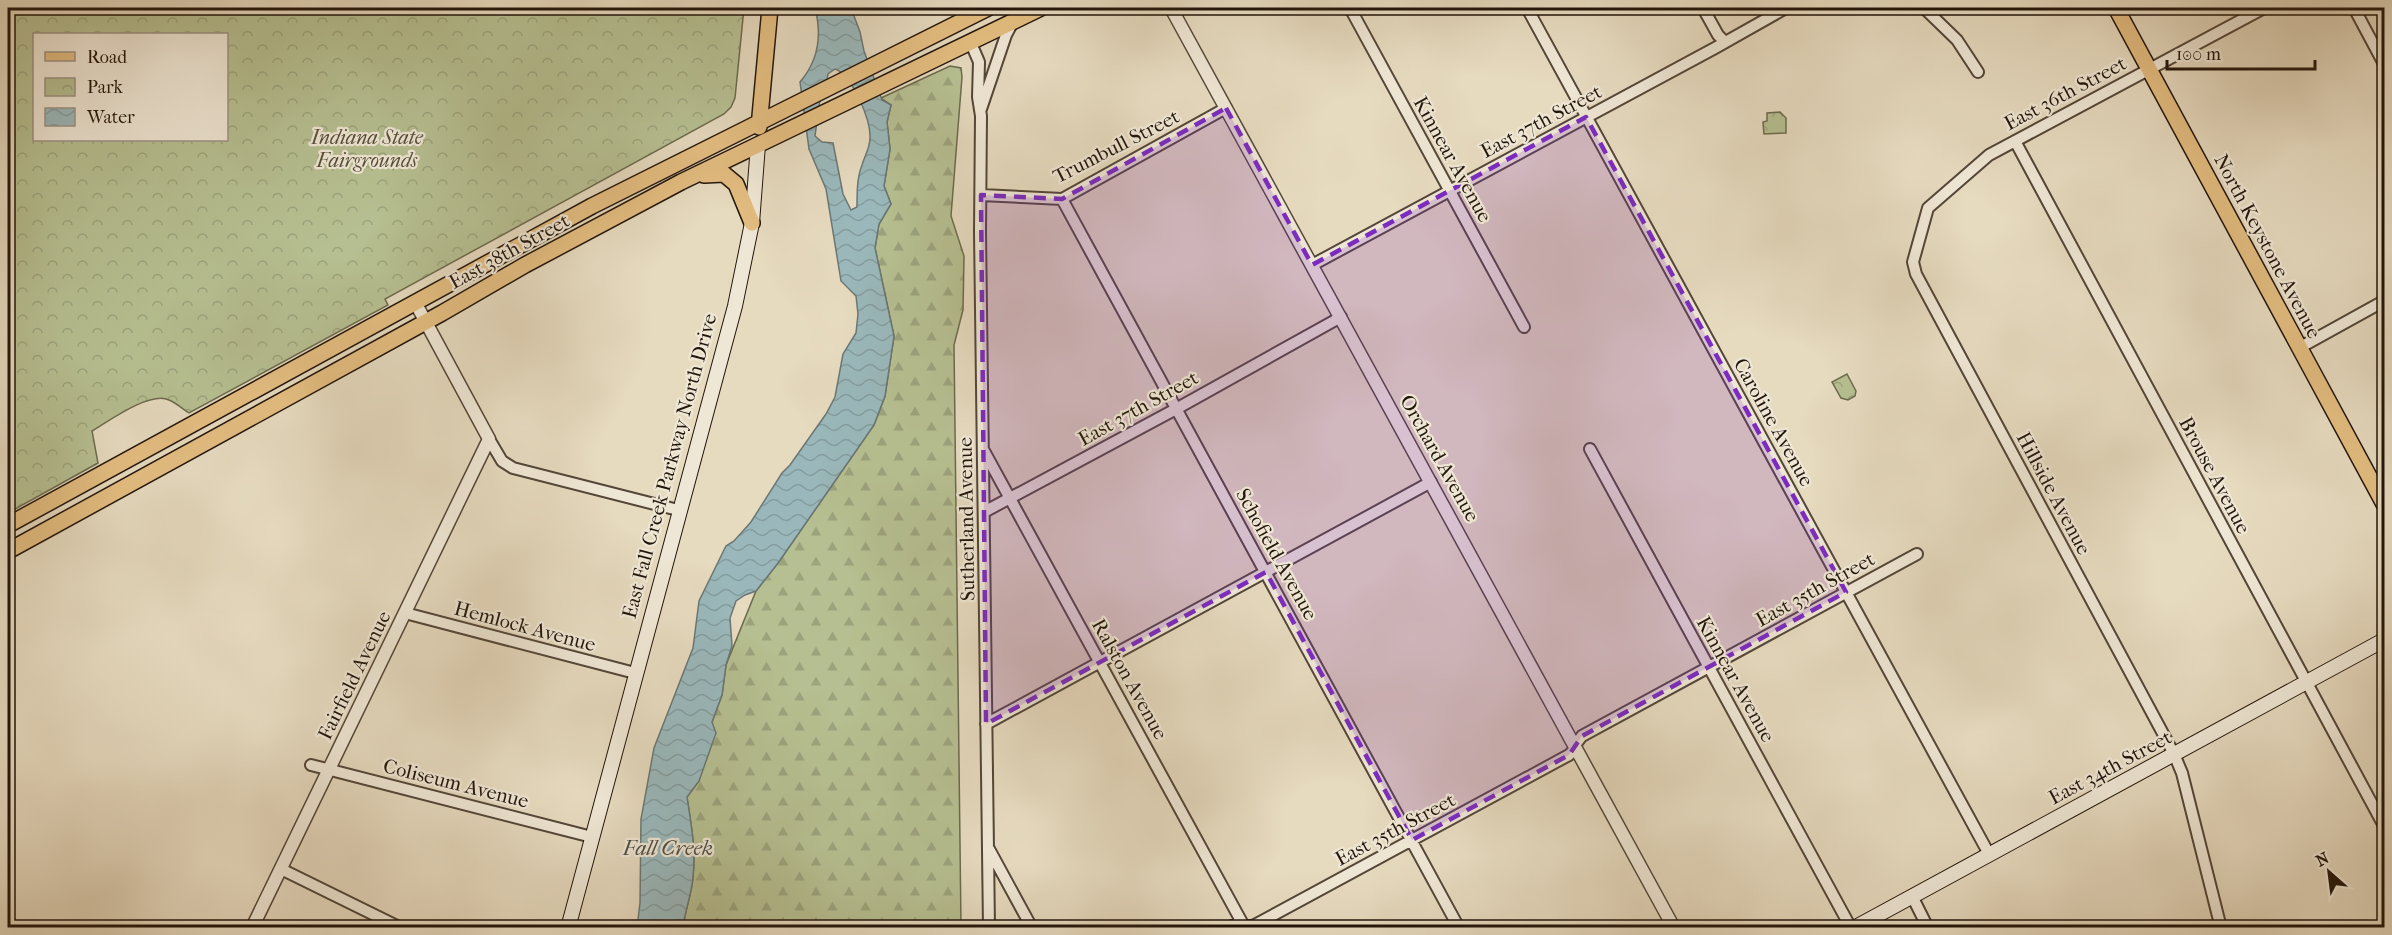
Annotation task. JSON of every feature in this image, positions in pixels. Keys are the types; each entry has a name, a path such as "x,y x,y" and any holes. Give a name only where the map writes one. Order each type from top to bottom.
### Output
{"main road":[{"name":"East Fall Creek Parkway North Drive","path":"568,927 678,510 735,306 752,224 770,8"},
{"name":"East 38th Street","path":"8,525 592,206 988,8"},
{"name":"East 38th Street","path":"8,551 426,322 525,265 681,182 1041,8"},
{"name":"North Keystone Avenue","path":"2116,8 2385,504"},
{"path":"681,182 706,175 724,174 736,184 752,224"},
{"name":"East 34th Street","path":"1853,927 2385,640"}],"street":[{"name":"Orchard Avenue","path":"1172,8 1674,927"},
{"name":"Kinnear Avenue","path":"1350,8 1524,327"},
{"name":"Caroline Avenue","path":"1527,8 1989,855"},
{"path":"1703,8 1718,35 1725,42"},
{"name":"East 37th Street","path":"1312,265 1786,8"},
{"path":"1924,8 1957,40 1978,72"},
{"name":"East 36th Street","path":"1917,246 1926,213 1934,201 1989,155 2264,8"},
{"path":"2354,8 2385,64"},
{"name":"Sutherland Avenue","path":"981,109 1006,35 1014,20"},
{"name":"Sutherland Avenue","path":"970,41 979,62 978,97 981,109 989,927"},
{"name":"Trumbull Street","path":"981,195 1062,199 1226,108"},
{"name":"Brouse Avenue","path":"2015,141 2385,826"},
{"name":"Schofield Avenue","path":"1062,199 1459,927"},
{"name":"Hillside Avenue","path":"1917,246 1914,262 1916,274 2174,754 2182,773 2221,927"},
{"path":"2299,348 2385,301"},
{"path":"415,302 501,460 513,468 678,510"},
{"name":"East 37th Street","path":"984,512 1341,317"},
{"name":"Fairfield Avenue","path":"252,927 489,439"},
{"name":"Kinnear Avenue","path":"1590,448 1853,927"},
{"name":"Ralston Avenue","path":"983,449 1244,927"},
{"path":"144,450 155,470"},
{"path":"986,724 1431,482"},
{"name":"East 35th Street","path":"1228,927 1235,924 1244,927 1254,925 1412,840 1569,755 1582,736 1917,554"},
{"name":"Hemlock Avenue","path":"405,613 635,673"},
{"name":"Coliseum Avenue","path":"311,765 592,837"},
{"path":"988,847 1032,927"},
{"path":"281,869 401,927"},
{"path":"1912,896 1928,927"},
{"path":"8,920 13,927"}],"highlighted area":[{"path":"1226,108 1312,265 1586,117 1846,592 1582,736 1569,755 1412,840 1266,572 986,724 981,195 1062,199"}],"green space":[{"name":"Indiana State Fairgrounds","path":"8,8 744,8 735,98 731,107 724,114 385,299 388,305 189,413 172,401 161,398 141,403 119,414 92,431 98,463 8,513"},
{"path":"950,66 961,68 962,77 951,216 964,256 963,310 954,345 961,927 683,928 694,867 693,837 687,797 699,781 712,722 722,695 726,665 756,591 874,425 885,396 894,336 875,248 879,224 891,204 884,186 890,149 887,122 891,105 881,98"},
{"path":"1780,112 1786,118 1786,133 1764,134 1763,122 1767,121 1767,113"},
{"path":"1847,374 1856,391 1855,396 1848,400 1841,398 1832,382"}],"water":[{"name":"Fall Creek","path":"815,8 851,8 882,100 891,105 887,122 890,149 884,186 891,204 879,224 875,248 894,336 885,396 874,425 778,563 756,591 736,601 730,618 732,646 726,665 722,695 712,722 716,733 699,781 687,797 693,837 694,867 683,927 637,928 640,903 641,819 654,748 693,648 699,601 726,546 734,541 751,522 782,473 826,414 835,397 843,354 856,333 858,314 856,296 841,281 826,189 809,149 800,82 815,56 818,37","holes":["835,69 854,89 864,110 870,138 858,180 857,207 851,210 843,194 833,143 822,142 815,136 821,92 826,85 828,74"]}]}
